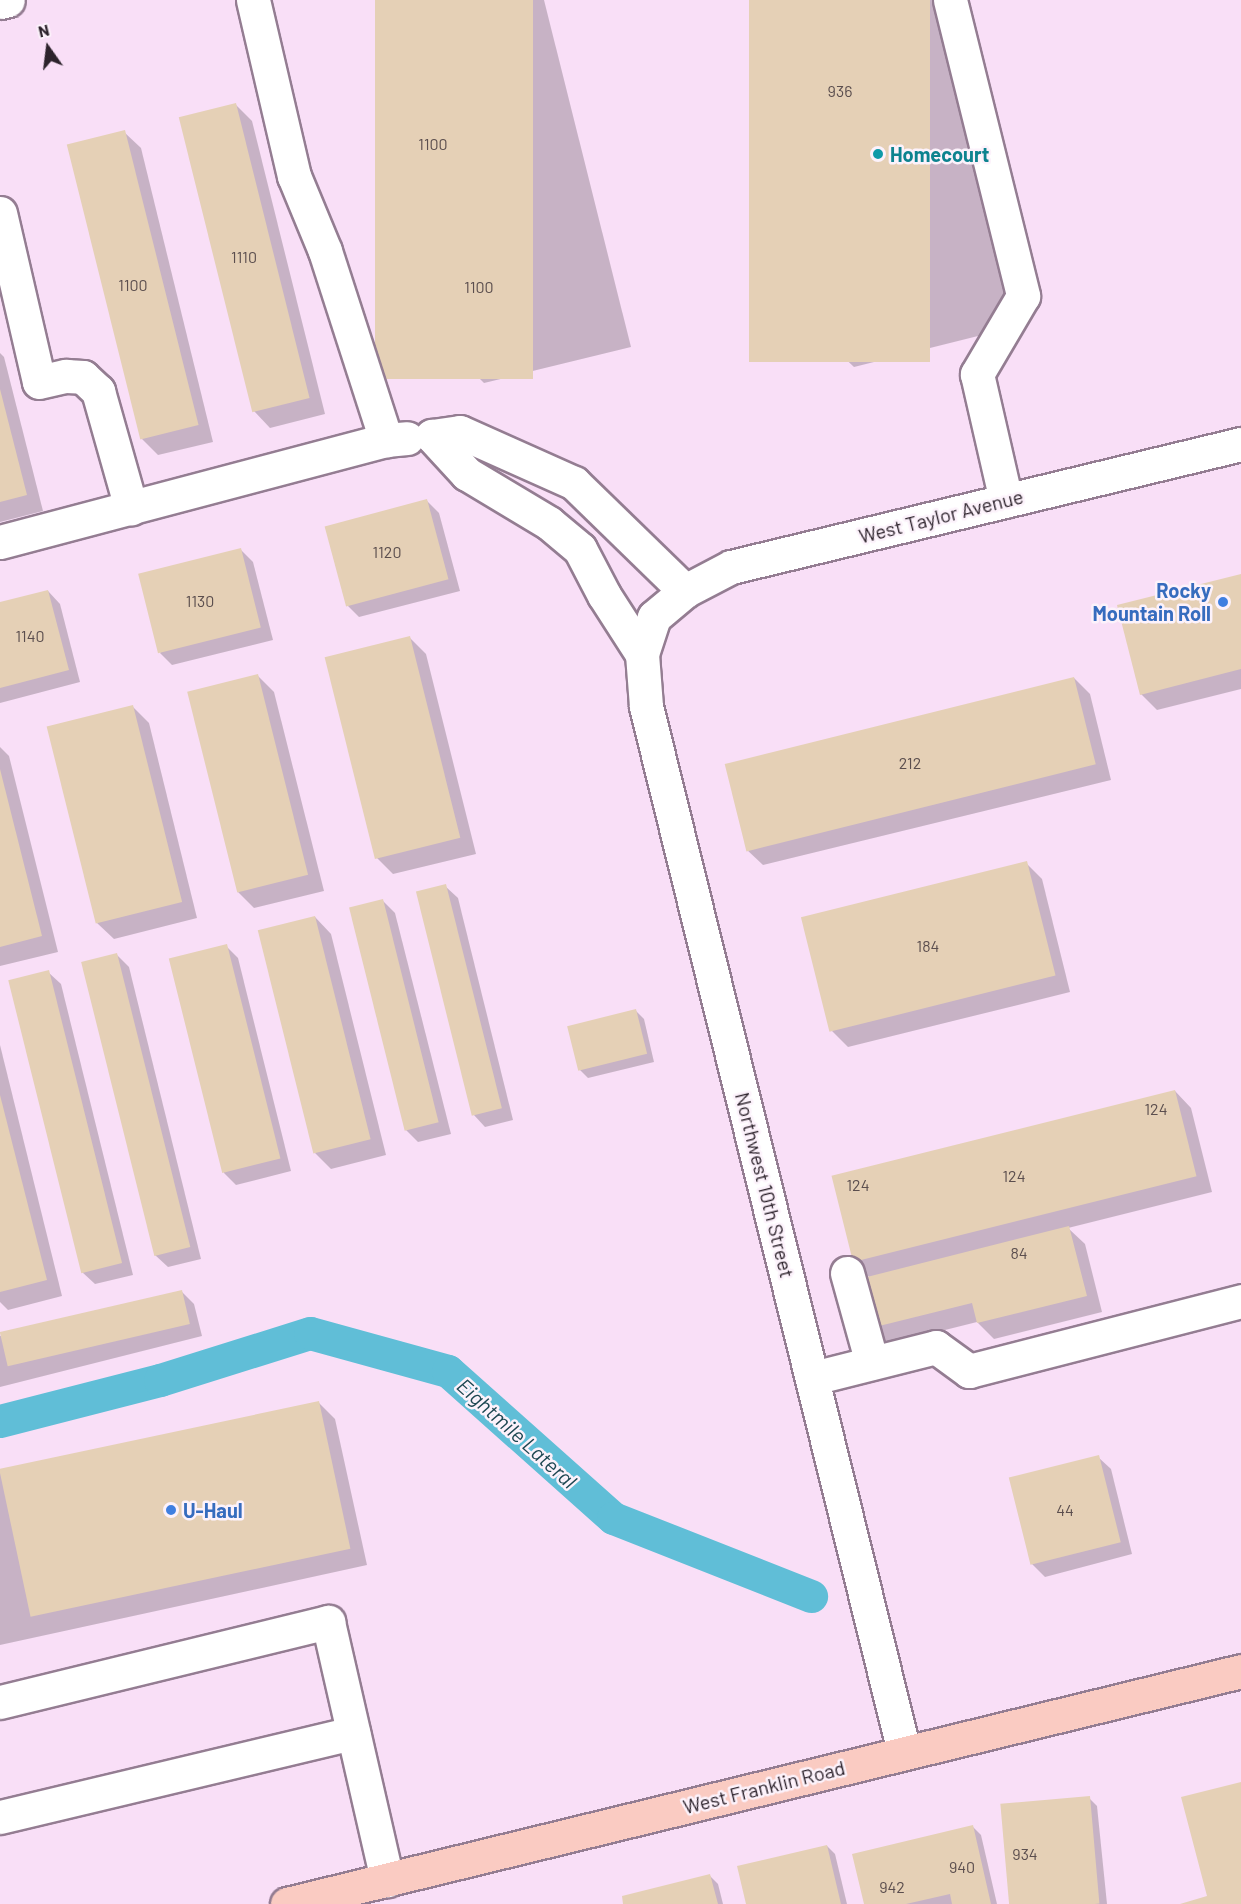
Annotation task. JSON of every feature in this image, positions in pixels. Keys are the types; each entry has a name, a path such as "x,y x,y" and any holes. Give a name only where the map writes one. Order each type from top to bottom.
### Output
{"main road":[{"name":"West Franklin Road","path":"287,1904 1241,1671"}],"street":[{"path":"0,2 8,0"},
{"path":"254,0 294,176 325,251 386,440"},
{"path":"950,0 1023,296 977,374 1006,501"},
{"path":"0,213 10,302 39,382 66,376 83,377 98,391 131,508"},
{"path":"0,542 386,440 460,432 574,483 685,591"},
{"path":"432,436 467,474 549,523 580,549 604,595 642,654"},
{"name":"West Taylor Avenue","path":"654,617 685,591 731,567 1241,444"},
{"path":"549,523 574,483"},
{"name":"Northwest 10th Street","path":"654,617 642,654 646,706 904,1752"},
{"path":"848,1273 872,1363"},
{"path":"813,1378 936,1347 969,1371 1241,1301"},
{"path":"0,1702 328,1622 387,1880"},
{"path":"0,1817 353,1733"}],"building":[{"path":"375,0 533,0 533,379 375,379"},
{"name":"Homecourt","path":"749,0 930,0 930,362 749,362"},
{"path":"236,103 310,398 252,412 179,117"},
{"path":"125,130 199,425 140,439 67,145"},
{"path":"0,389 27,495 0,502"},
{"path":"427,499 448,579 346,607 325,526"},
{"path":"241,548 261,628 158,653 138,574"},
{"path":"1241,574 1241,669 1140,695 1117,605"},
{"path":"48,590 69,670 0,688 0,602"},
{"path":"410,636 460,838 375,859 325,657"},
{"path":"258,674 308,875 237,893 187,692"},
{"path":"1074,677 1096,764 746,851 725,764"},
{"path":"133,705 182,902 96,924 47,727"},
{"path":"0,769 42,936 0,947"},
{"path":"1027,861 1056,975 829,1032 801,917"},
{"path":"446,884 502,1108 472,1116 416,891"},
{"path":"383,899 439,1122 405,1131 349,907"},
{"path":"315,916 371,1139 313,1153 258,930"},
{"path":"227,944 280,1158 222,1173 169,959"},
{"path":"117,953 190,1247 154,1256 81,962"},
{"path":"49,970 122,1263 81,1273 8,980"},
{"path":"636,1009 647,1054 578,1071 567,1026"},
{"path":"1175,1090 1197,1176 853,1262 832,1176"},
{"path":"0,1095 47,1280 0,1292"},
{"path":"1069,1226 1087,1296 977,1323 972,1303 867,1329 855,1280"},
{"path":"182,1290 190,1324 8,1366 0,1332"},
{"name":"U-Haul","path":"319,1401 350,1549 31,1617 0,1469"},
{"path":"1099,1455 1121,1542 1031,1565 1009,1477"},
{"path":"1241,1782 1241,1904 1180,1904 1207,1896 1181,1797"},
{"path":"1090,1796 1099,1904 1009,1904 1000,1804"},
{"path":"973,1825 991,1904 952,1904 950,1894 906,1904 864,1904 852,1854"},
{"path":"827,1845 841,1904 746,1904 737,1866"},
{"path":"710,1874 718,1904 623,1904 622,1896"}],"waterway":[{"name":"Eightmile Lateral","path":"0,1421 160,1380 310,1333 448,1371 613,1518 811,1596"}],"place":[{"name":"Homecourt","path":"878,154"},
{"name":"Rocky Mountain Roll","path":"1223,602"},
{"name":"U-Haul","path":"171,1510"}]}
